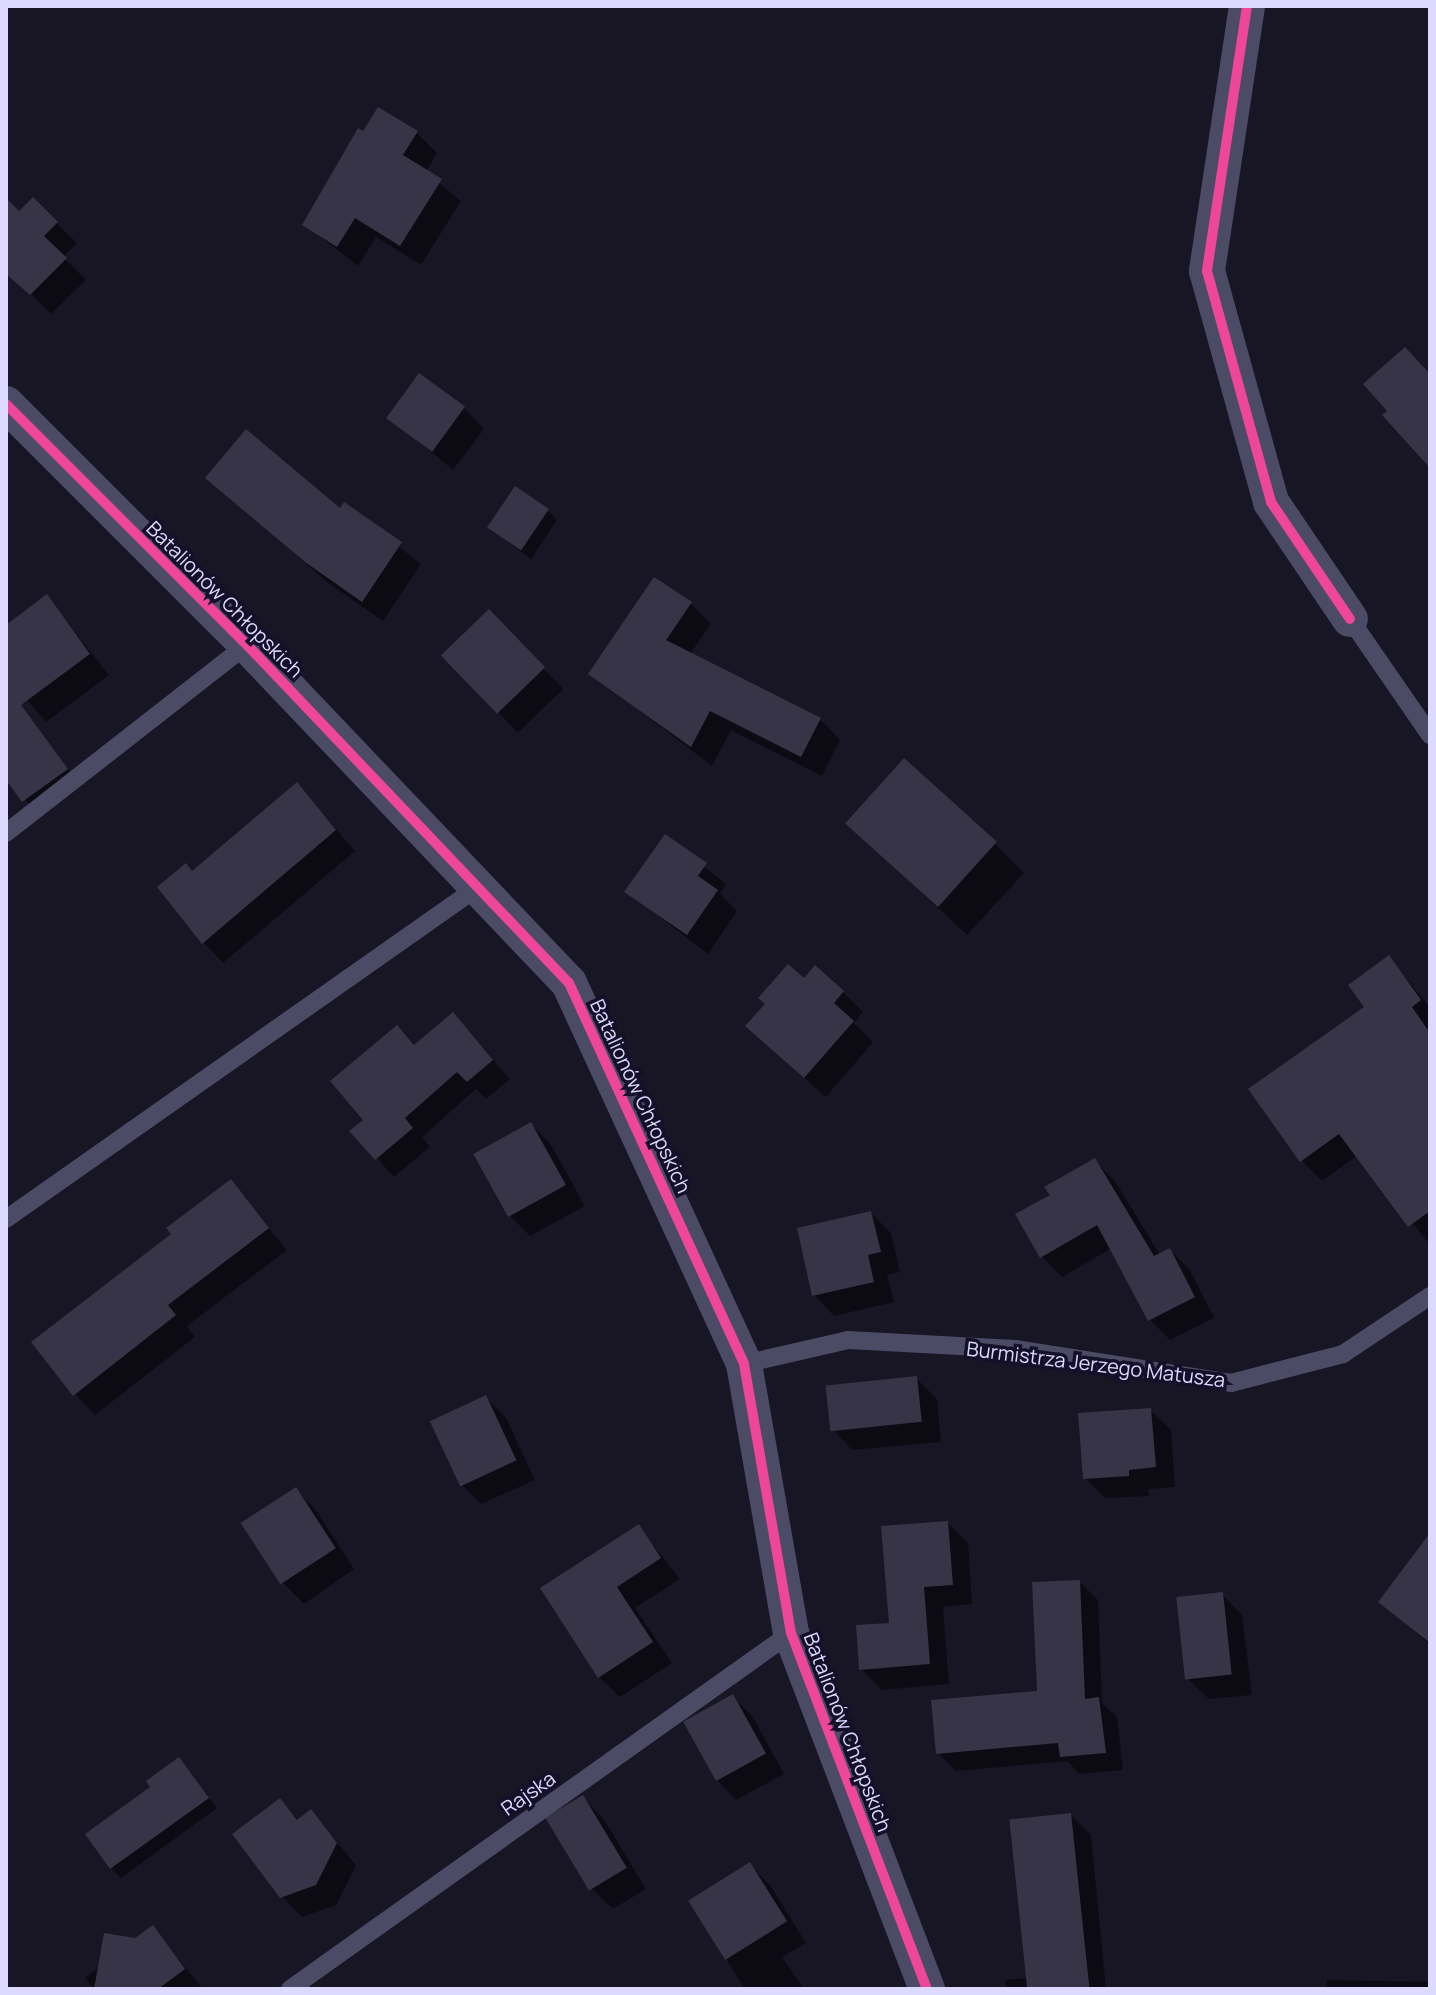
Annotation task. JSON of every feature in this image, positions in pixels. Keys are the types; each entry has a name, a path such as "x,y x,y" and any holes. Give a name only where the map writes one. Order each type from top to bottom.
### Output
{"street":[{"path":"1247,6 1207,271 1271,502 1350,619"},
{"name":"Batalionów Chłopskich","path":"6,404 247,645 569,983 744,1364 791,1633 927,1989"}],"lane":[{"path":"1350,619 1430,735"},
{"path":"6,833 247,645"},
{"path":"6,1219 478,887"},
{"name":"Burmistrza Jerzego Matusza","path":"744,1364 848,1340 1015,1349 1231,1383 1343,1354 1430,1296"},
{"name":"Rajska","path":"290,1989 791,1633"}],"building":[{"path":"378,107 418,131 403,155 442,179 400,246 355,218 337,247 302,225 358,128 363,131"},
{"path":"33,197 58,222 44,236 67,258 30,295 6,274 6,198 19,211"},
{"path":"1405,347 1430,374 1430,468 1382,415 1387,411 1363,384"},
{"path":"419,373 465,407 432,452 386,418"},
{"path":"246,429 340,508 344,502 402,542 362,602 305,562 205,478"},
{"path":"515,486 549,509 521,550 487,527"},
{"path":"654,577 692,602 666,640 821,718 801,757 710,711 691,747 588,674"},
{"path":"47,594 90,654 21,705 68,769 22,802 6,780 6,625"},
{"path":"489,609 545,667 497,714 441,656"},
{"path":"904,758 997,842 938,907 845,823"},
{"path":"297,782 336,830 202,944 157,887 186,863 192,871"},
{"path":"665,834 707,863 698,876 718,890 687,935 624,892"},
{"path":"1389,955 1421,1000 1412,1007 1430,1033 1430,1211 1408,1227 1339,1134 1300,1162 1248,1089 1364,1007 1348,985"},
{"path":"788,964 804,978 815,965 844,991 834,1003 854,1021 804,1078 745,1026 765,1004 758,998"},
{"path":"453,1012 493,1060 467,1082 457,1072 405,1118 413,1128 375,1160 349,1131 363,1120 330,1081 397,1025 414,1045"},
{"path":"531,1122 566,1185 508,1217 473,1154"},
{"path":"1095,1158 1154,1256 1170,1248 1195,1297 1148,1321 1097,1225 1040,1258 1015,1214 1050,1195 1044,1187"},
{"path":"231,1179 269,1228 168,1305 176,1315 73,1396 31,1342 171,1234 166,1228"},
{"path":"871,1211 881,1252 868,1255 874,1282 812,1296 797,1228"},
{"path":"917,1376 922,1422 830,1431 826,1386"},
{"path":"486,1395 516,1460 460,1486 430,1421"},
{"path":"1151,1408 1156,1467 1129,1470 1129,1476 1083,1479 1078,1413"},
{"path":"296,1487 336,1548 280,1584 241,1523"},
{"path":"948,1521 953,1585 924,1587 930,1664 859,1670 856,1625 889,1623 881,1526"},
{"path":"639,1524 661,1558 617,1587 653,1642 598,1678 540,1588"},
{"path":"1430,1533 1430,1643 1378,1602"},
{"path":"1080,1580 1085,1699 1099,1697 1106,1753 1060,1757 1058,1743 936,1754 931,1700 1037,1691 1032,1582"},
{"path":"1223,1592 1232,1675 1185,1679 1176,1597"},
{"path":"733,1694 766,1753 716,1781 683,1722"},
{"path":"179,1757 209,1798 110,1869 85,1834 150,1787 146,1781"},
{"path":"583,1795 627,1868 589,1891 545,1818"},
{"path":"280,1798 297,1820 311,1809 337,1843 316,1885 280,1898 232,1834"},
{"path":"1071,1813 1089,1989 1027,1989 1009,1819"},
{"path":"750,1862 787,1921 725,1960 688,1901"},
{"path":"153,1925 185,1969 158,1989 94,1989 104,1933 135,1938"}],"cycle path":[{"path":"1247,6 1207,271 1271,502 1350,619"},
{"path":"6,404 247,645 569,983 744,1364 791,1633 927,1989"}]}
